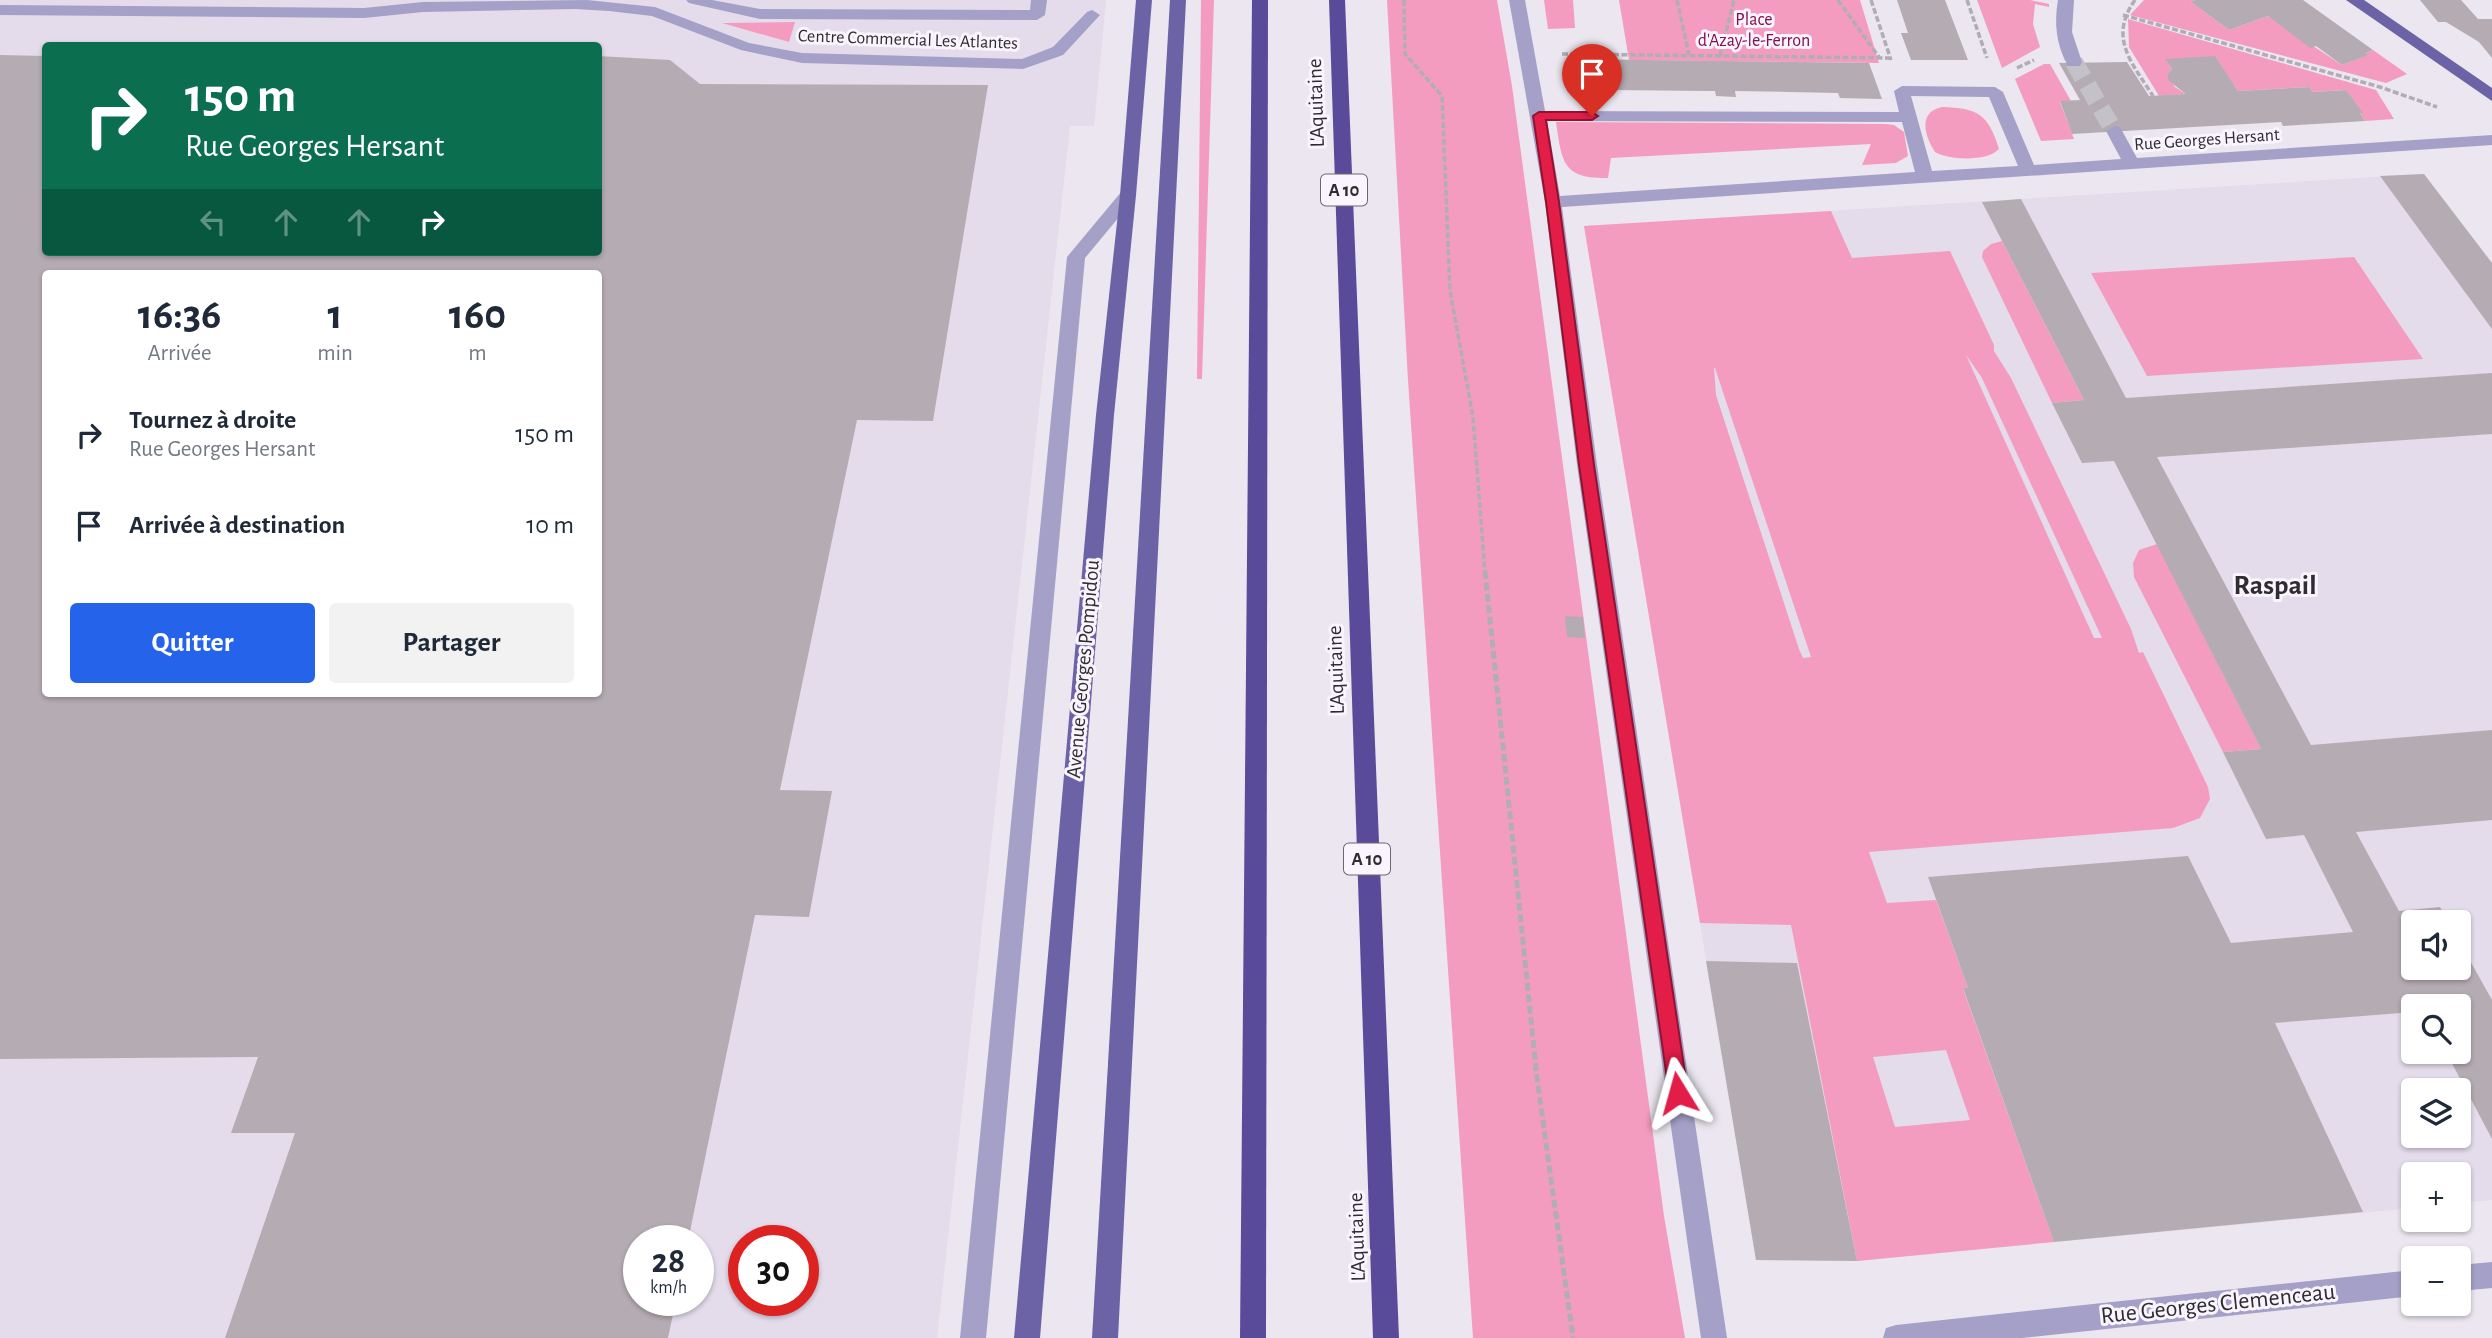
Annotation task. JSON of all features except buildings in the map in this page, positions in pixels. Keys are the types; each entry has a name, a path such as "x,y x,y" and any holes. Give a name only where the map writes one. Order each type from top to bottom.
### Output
{"highway":[{"path":"1254,1338 1260,0"},
{"name":"L'Aquitaine","path":"1337,0 1386,1338"}],"main road":[{"name":"Avenue Georges Pompidou","path":"1027,1338 1102,443 1128,195 1144,0"},
{"path":"1105,1338 1178,0"},
{"path":"2354,0 2492,96"}],"street":[{"path":"694,0 760,14 1038,8"},
{"path":"1517,0 1553,202 1587,465 1714,1338"},
{"path":"2066,0 2063,27 2066,45 2074,62"},
{"name":"Centre Commercial Les Atlantes","path":"0,10 363,13 423,7 575,4 655,12 746,47 802,58 1023,64 1058,51 1092,15"},
{"path":"1925,178 1902,91 1995,86 2028,171"},
{"path":"1539,116 1910,117"},
{"path":"2114,131 2132,164"},
{"name":"Rue Georges Hersant","path":"1553,202 2492,140"},
{"path":"974,1338 1076,257 1128,195"},
{"path":"2471,1277 2492,1275"},
{"name":"Rue Georges Clemenceau","path":"1896,1338 2401,1284"}],"path":[{"path":"1404,0 1405,54 1442,96 1450,291 1473,417 1488,606 1537,1079 1573,1338"},
{"path":"1677,0 1689,55"},
{"path":"1720,56 1734,0"},
{"path":"1838,0 1879,58"},
{"path":"1871,0 1902,91"},
{"path":"1967,0 1995,86 2066,45"},
{"path":"2135,0 2123,15 2122,39 2128,56 2153,96"},
{"path":"2123,15 2380,87 2442,109"},
{"path":"1525,53 1891,58"}],"shaded area":[{"path":"0,0 1106,0 1094,126 1070,126 937,1338 0,1338"},
{"path":"2424,174 2492,263 2492,1200 2471,1202 2471,1162 2401,1162 2401,1209 1857,1261 1756,1260 1584,226"}],"green space":[{"path":"1201,0 1214,0 1202,379 1197,379"},
{"path":"1387,0 1497,0 1512,86 1664,1216 1685,1338 1473,1338 1408,380"},
{"path":"1544,0 1573,0 1575,28 1548,29"},
{"name":"Place d'Azay-le-Ferron","path":"1619,0 1860,0 1879,63 1629,60"},
{"path":"1977,0 2030,0 2049,4 2049,7 2035,4 2033,24 2040,47 2002,68"},
{"path":"2144,0 2195,0 2191,2 2229,30 2268,16 2342,65 2373,50 2407,74 2386,83 2130,15"},
{"path":"2128,19 2376,90 2394,119 2365,121 2346,90 2313,92 2309,87 2238,91 2215,57 2166,60 2172,69 2167,75 2175,87 2186,94 2159,96 2129,47"},
{"path":"795,22 789,42 722,23 725,23"},
{"path":"2044,64 2050,64 2071,101 2060,102 2074,139 2041,141 2015,79"},
{"path":"1942,107 1965,109 1980,115 1991,128 1999,149 1977,158 1949,157 1935,152 1925,125 1929,114"},
{"path":"1556,122 1885,124 1894,125 1904,132 1908,156 1896,163 1862,165 1871,144 1611,158 1608,178 1593,178 1573,171 1567,165 1560,148"},
{"path":"1831,211 1852,258 1950,251 1994,345 1994,351 2011,378 2131,629 2139,653 2143,652 2208,787 2210,799 2200,818 2173,828 1869,852 1887,903 1936,900 1968,988 1963,989 2054,1242 1857,1261 1791,925 1700,923 1584,226","holes":["1966,355 1982,378 2102,638 2094,638","1714,368 1811,657 1803,658 1799,649 1716,395","1946,1050 1970,1120 1895,1127 1873,1057"]},
{"path":"2002,241 2084,400 2052,403 1982,257 1983,251 1991,244"},
{"path":"2354,257 2423,359 2147,376 2091,273"},
{"path":"2157,544 2261,749 2223,752 2134,577 2133,563 2139,550"}],"tunnel":[{"path":"2074,62 2114,131"}],"district":[{"name":"Raspail","path":"2275,586"}],"route":[{"path":"1592,116 1539,116 1678,1093"}]}
